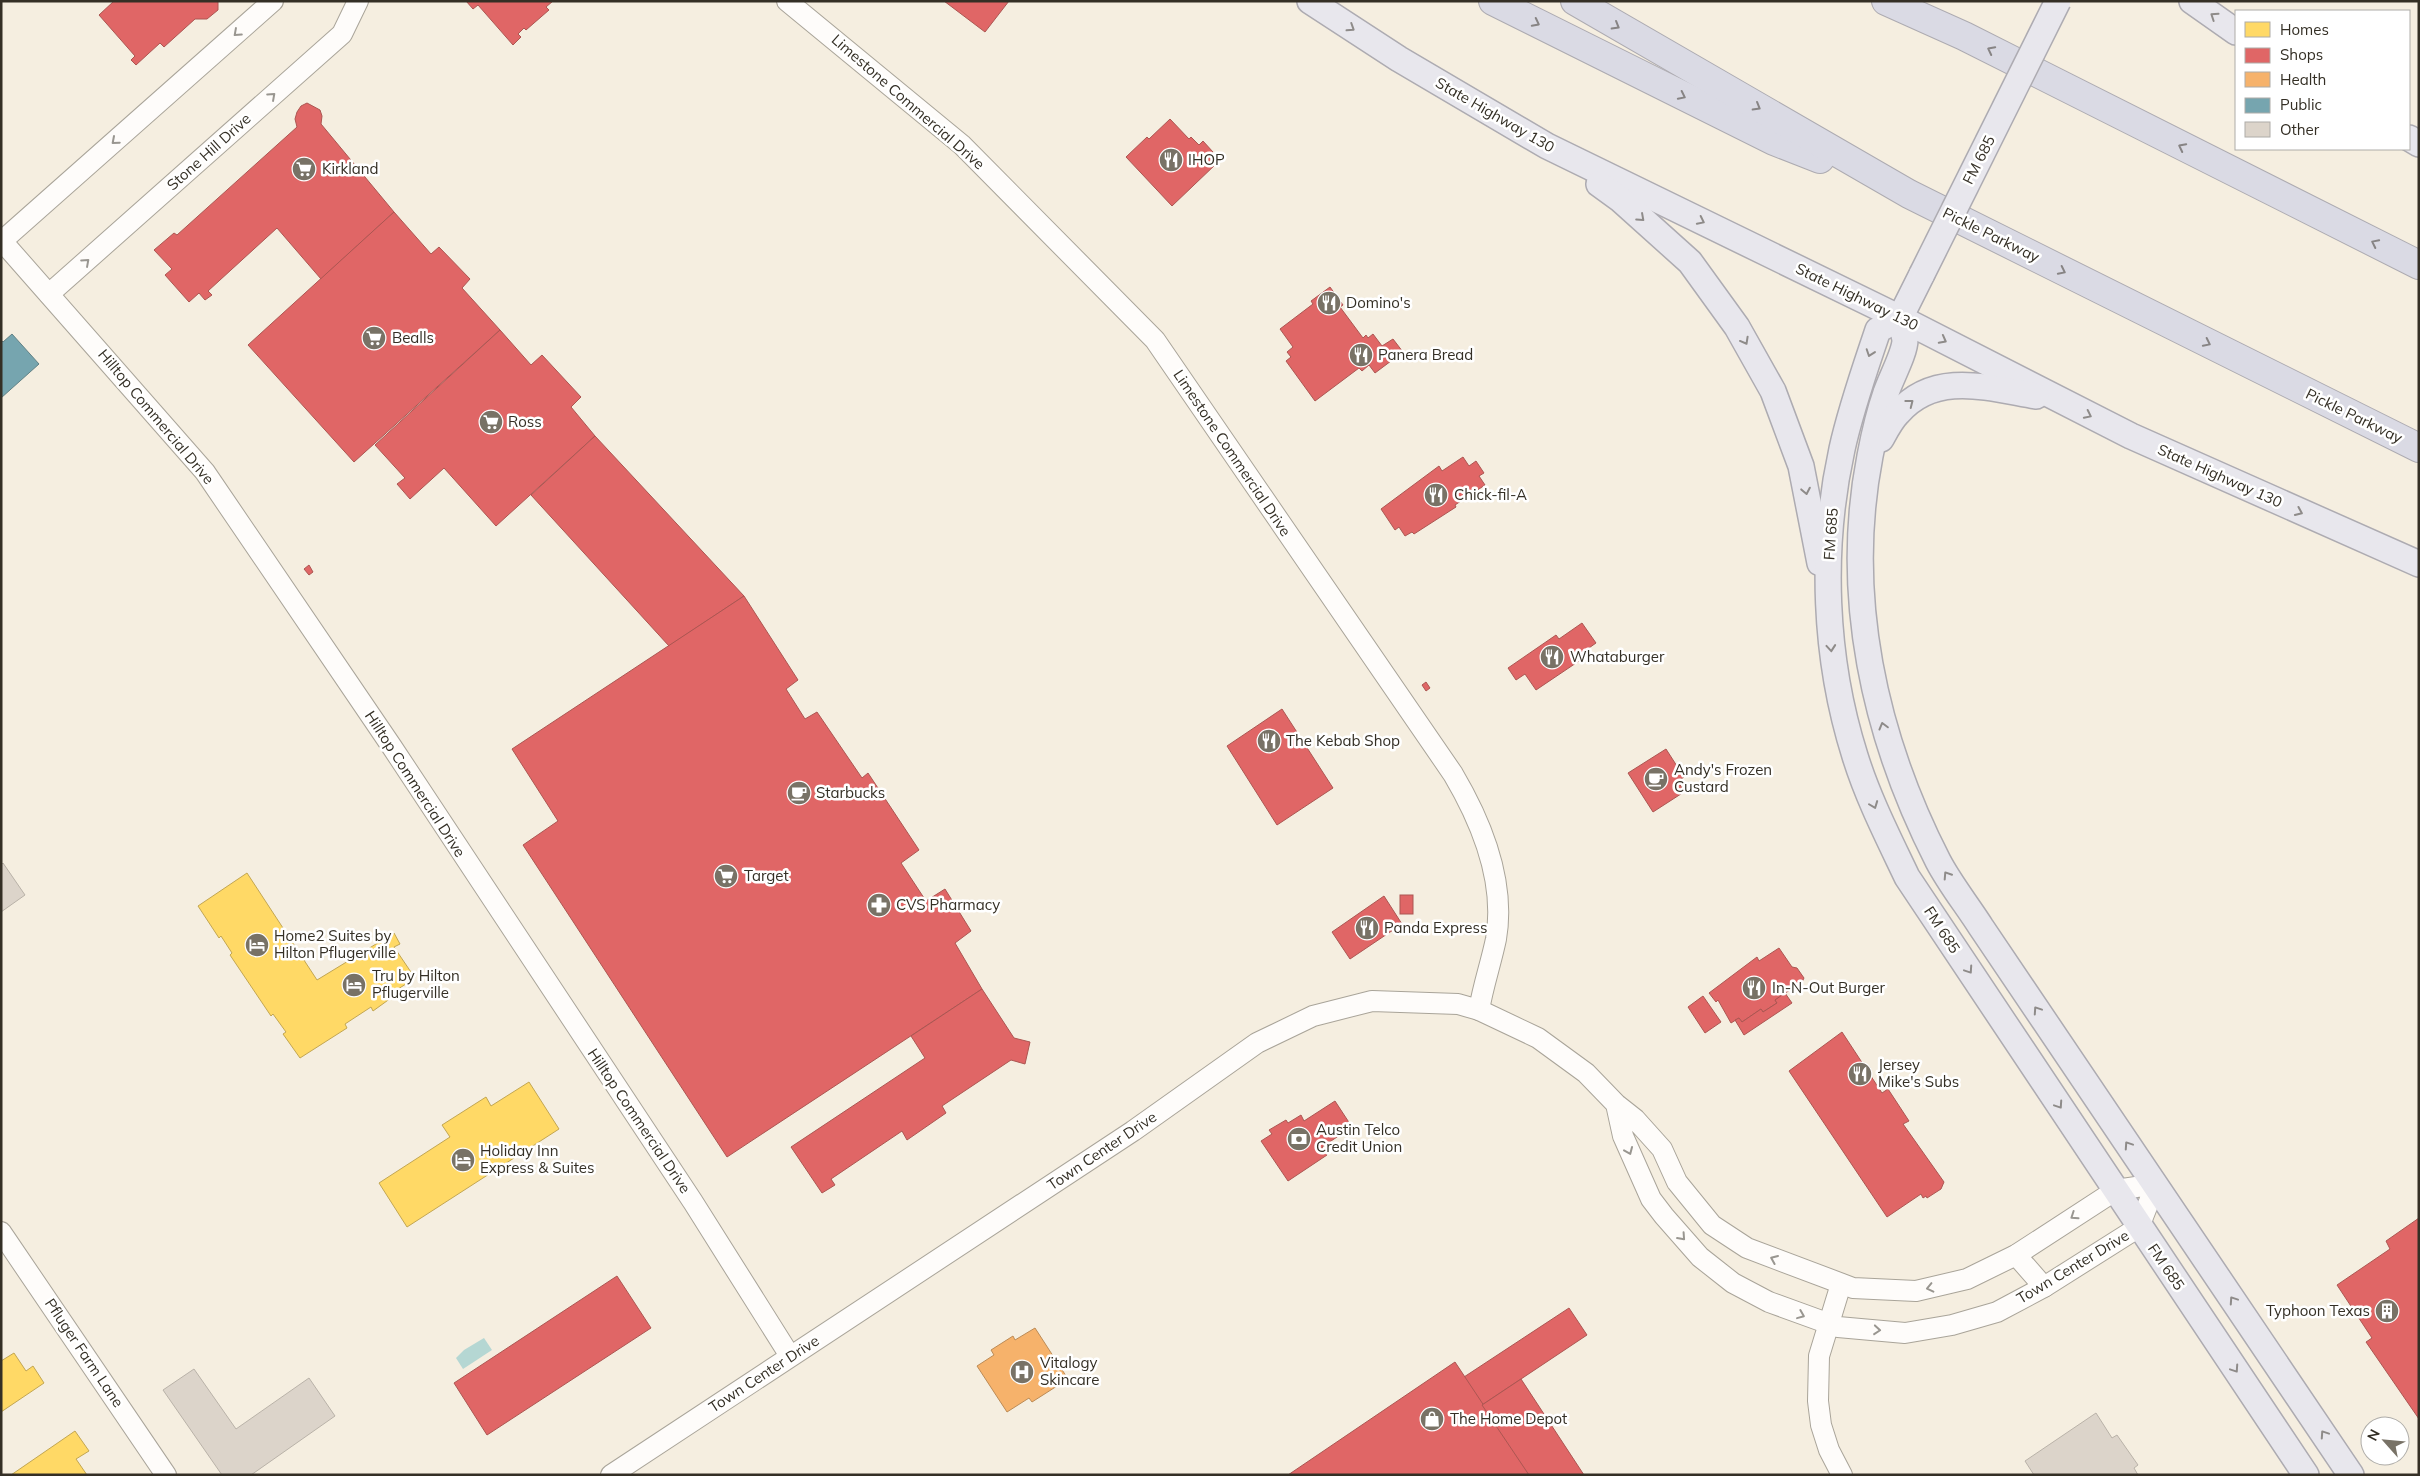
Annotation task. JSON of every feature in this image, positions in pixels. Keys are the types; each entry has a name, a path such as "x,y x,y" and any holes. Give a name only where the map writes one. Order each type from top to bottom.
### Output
{"highway":[{"path":"1492,1 1774,141 1908,194"},
{"name":"Pickle Parkway","path":"1575,1 1908,194 2419,448"},
{"path":"1886,1 1964,36 2419,265"},
{"path":"1915,1 1964,36"}],"main road":[{"name":"State Highway 130","path":"1310,1 1399,59 1547,146 1900,318 2131,436 2419,564"},
{"name":"FM 685","path":"1828,600 1833,505 1842,450 1878,330 1900,318 2058,1"},
{"path":"2192,1 2235,31"},
{"name":"FM 685","path":"1547,146 1621,200 1690,262 1737,327 1773,391 1801,466 1828,600 1832,654 1855,756 1884,828 1908,877 2139,1227 2306,1475"},
{"name":"FM 685","path":"1900,318 1905,342 1886,394 1870,455 1862,509 1860,556 1865,646 1872,685 1888,745 1910,802 1939,863 2351,1475"},
{"path":"1870,455 1898,412 1918,397 1935,389 1961,384 2057,399"}],"street":[{"path":"2,241 273,1"},
{"name":"Stone Hill Drive","path":"49,294 342,34 358,1"},
{"name":"Limestone Commercial Drive","path":"788,1 962,145 1155,340 1453,774 1473,807 1488,846 1497,897 1496,938 1479,1010"},
{"name":"Hilltop Commercial Drive","path":"2,241 205,472 392,747 693,1202 790,1356"},
{"name":"Town Center Drive","path":"612,1475 1133,1131 1257,1043 1313,1016 1372,1001 1458,1004 1479,1010 1538,1038 1586,1073 1616,1104 1635,1119 1662,1149 1677,1182 1712,1225 1747,1248 1853,1288 1916,1291 1967,1279 2016,1255 2116,1190 2156,1184"},
{"name":"Town Center Drive","path":"1616,1104 1623,1136 1651,1199 1700,1257 1733,1283 1769,1302 1829,1325 1905,1333 1952,1325 1997,1312 2044,1287 2139,1227 2156,1184"},
{"path":"1651,1199 1677,1182"},
{"name":"Pfluger Farm Lane","path":"1,1232 166,1475"},
{"path":"2016,1255 2044,1287"},
{"path":"1841,1284 1819,1356 1818,1401 1829,1450 1842,1475"}],"water":[{"path":"484,1338 492,1350 463,1369 456,1358 464,1350"}],"building: Homes":[{"path":"247,873 317,980 394,933 400,944 394,947 415,978 389,995 391,998 373,1011 371,1007 345,1024 347,1028 300,1058 283,1034 286,1032 273,1014 271,1016 230,955 232,953 221,936 219,938 198,906"},
{"name":"Holiday Inn Express & Suites","path":"529,1082 559,1129 407,1227 379,1183 450,1137 442,1125 486,1097 491,1106"},
{"path":"14,1353 26,1371 33,1366 44,1383 1,1412 1,1361"},
{"path":"75,1431 89,1451 76,1459 87,1475 11,1475"}],"building: Shops":[{"path":"114,1 218,1 218,10 207,19 195,19 164,47 160,43 136,65 131,60 135,56 99,15"},
{"path":"466,1 553,1 546,7 549,10 526,30 524,28 518,34 521,37 513,45 478,5 473,9"},
{"path":"944,1 1009,1 985,32"},
{"name":"Kirkland","path":"307,103 320,110 322,116 321,124 394,212 321,279 277,228 208,291 212,295 205,300 199,293 189,302 165,275 172,269 154,250 174,233 177,235 297,127 295,119 297,112 301,106"},
{"name":"IHOP","path":"1170,119 1189,139 1191,137 1199,145 1203,141 1213,152 1208,156 1216,164 1172,206 1126,157"},
{"name":"Bealls","path":"394,212 431,254 439,247 470,279 462,288 500,330 354,462 248,345"},
{"path":"1330,287 1343,305 1340,307 1363,338 1366,335 1368,338 1373,334 1382,346 1393,339 1403,352 1375,373 1369,365 1362,371 1359,368 1315,401 1286,361 1291,357 1287,352 1293,347 1280,329 1313,304 1311,301"},
{"name":"Ross","path":"500,330 531,365 542,355 581,397 571,407 595,436 496,526 444,468 410,499 397,484 405,478 375,445"},
{"path":"595,436 744,596 669,646 531,495"},
{"name":"Chick-fil-A","path":"1463,457 1469,466 1476,461 1484,473 1479,476 1485,485 1455,505 1456,507 1414,534 1412,532 1405,536 1399,527 1395,530 1381,509 1439,466 1442,471"},
{"path":"309,565 313,572 309,575 304,569"},
{"name":"Target","path":"744,596 798,680 786,689 805,719 817,712 862,778 868,773 919,850 901,863 926,901 945,889 971,931 955,943 982,989 727,1157 523,845 558,821 512,749"},
{"name":"Whataburger","path":"1582,623 1596,643 1579,655 1582,659 1536,690 1525,674 1516,680 1508,668 1556,635 1559,639"},
{"path":"1426,682 1430,688 1426,691 1422,685"},
{"path":"1282,709 1333,788 1277,825 1227,746"},
{"name":"Andy's Frozen Custard","path":"1666,749 1684,777 1678,781 1684,792 1653,812 1628,773"},
{"path":"1400,895 1413,895 1413,914 1400,914"},
{"name":"Panda Express","path":"1384,896 1402,924 1350,959 1332,932"},
{"name":"In-N-Out Burger","path":"1779,948 1792,967 1797,968 1804,978 1802,982 1775,1000 1777,1003 1763,1012 1761,1009 1742,1022 1739,1018 1731,1023 1718,1000 1716,1002 1709,993 1757,957 1759,961"},
{"path":"982,989 1014,1038 1030,1042 1025,1064 1011,1060 942,1106 946,1113 907,1140 902,1131 831,1179 835,1185 822,1193 791,1147 925,1058 911,1036"},
{"path":"1785,993 1792,1003 1744,1035 1735,1020 1739,1018 1742,1022 1761,1009 1763,1012 1777,1003 1775,1000"},
{"path":"1703,996 1721,1022 1705,1033 1688,1007"},
{"path":"1842,1032 1882,1093 1888,1089 1909,1121 1903,1124 1944,1182 1941,1189 1927,1198 1926,1196 1923,1198 1921,1194 1887,1217 1789,1071"},
{"name":"Austin Telco Credit Union","path":"1335,1101 1352,1127 1322,1147 1327,1155 1288,1181 1261,1141 1272,1134 1269,1130 1286,1120 1288,1123 1301,1115 1304,1121"},
{"name":"Typhoon Texas","path":"2419,1218 2419,1419 2366,1342 2372,1338 2337,1285 2390,1249 2386,1241"},
{"path":"617,1276 651,1328 487,1435 454,1383"},
{"path":"1569,1308 1587,1335 1482,1405 1464,1377"},
{"name":"The Home Depot","path":"1455,1362 1530,1475 1288,1475"},
{"path":"1521,1379 1584,1475 1529,1475 1482,1405"}],"building: Health":[{"name":"Vitalogy Skincare","path":"1035,1328 1068,1379 1032,1402 1029,1398 1007,1412 977,1366 994,1355 991,1350 1013,1336 1015,1340"}],"building: Public":[{"path":"12,334 39,364 1,398 1,340 3,342"}],"building: Other":[{"path":"3,863 25,895 1,912 1,865"},
{"path":"194,1369 236,1429 309,1378 335,1416 251,1475 222,1475 163,1390"},
{"path":"2096,1413 2112,1438 2117,1435 2138,1465 2134,1468 2138,1475 2034,1475 2025,1461"}],"place":[{"name":"IHOP","path":"1171,160"},
{"name":"Kirkland","path":"304,169"},
{"name":"Domino's","path":"1329,303"},
{"name":"Bealls","path":"374,338"},
{"name":"Panera Bread","path":"1361,355"},
{"name":"Ross","path":"491,422"},
{"name":"Chick-fil-A","path":"1436,495"},
{"name":"Whataburger","path":"1552,657"},
{"name":"The Kebab Shop","path":"1269,741"},
{"name":"Andy's Frozen Custard","path":"1656,779"},
{"name":"Starbucks","path":"799,793"},
{"name":"Target","path":"726,876"},
{"name":"CVS Pharmacy","path":"879,905"},
{"name":"Panda Express","path":"1367,928"},
{"name":"Home2 Suites by Hilton Pflugerville","path":"257,945"},
{"name":"Tru by Hilton Pflugerville","path":"354,985"},
{"name":"In-N-Out Burger","path":"1754,988"},
{"name":"Jersey Mike's Subs","path":"1860,1074"},
{"name":"Austin Telco Credit Union","path":"1299,1139"},
{"name":"Holiday Inn Express & Suites","path":"463,1160"},
{"name":"Typhoon Texas","path":"2387,1311"},
{"name":"Vitalogy Skincare","path":"1022,1372"},
{"name":"The Home Depot","path":"1432,1419"}]}
